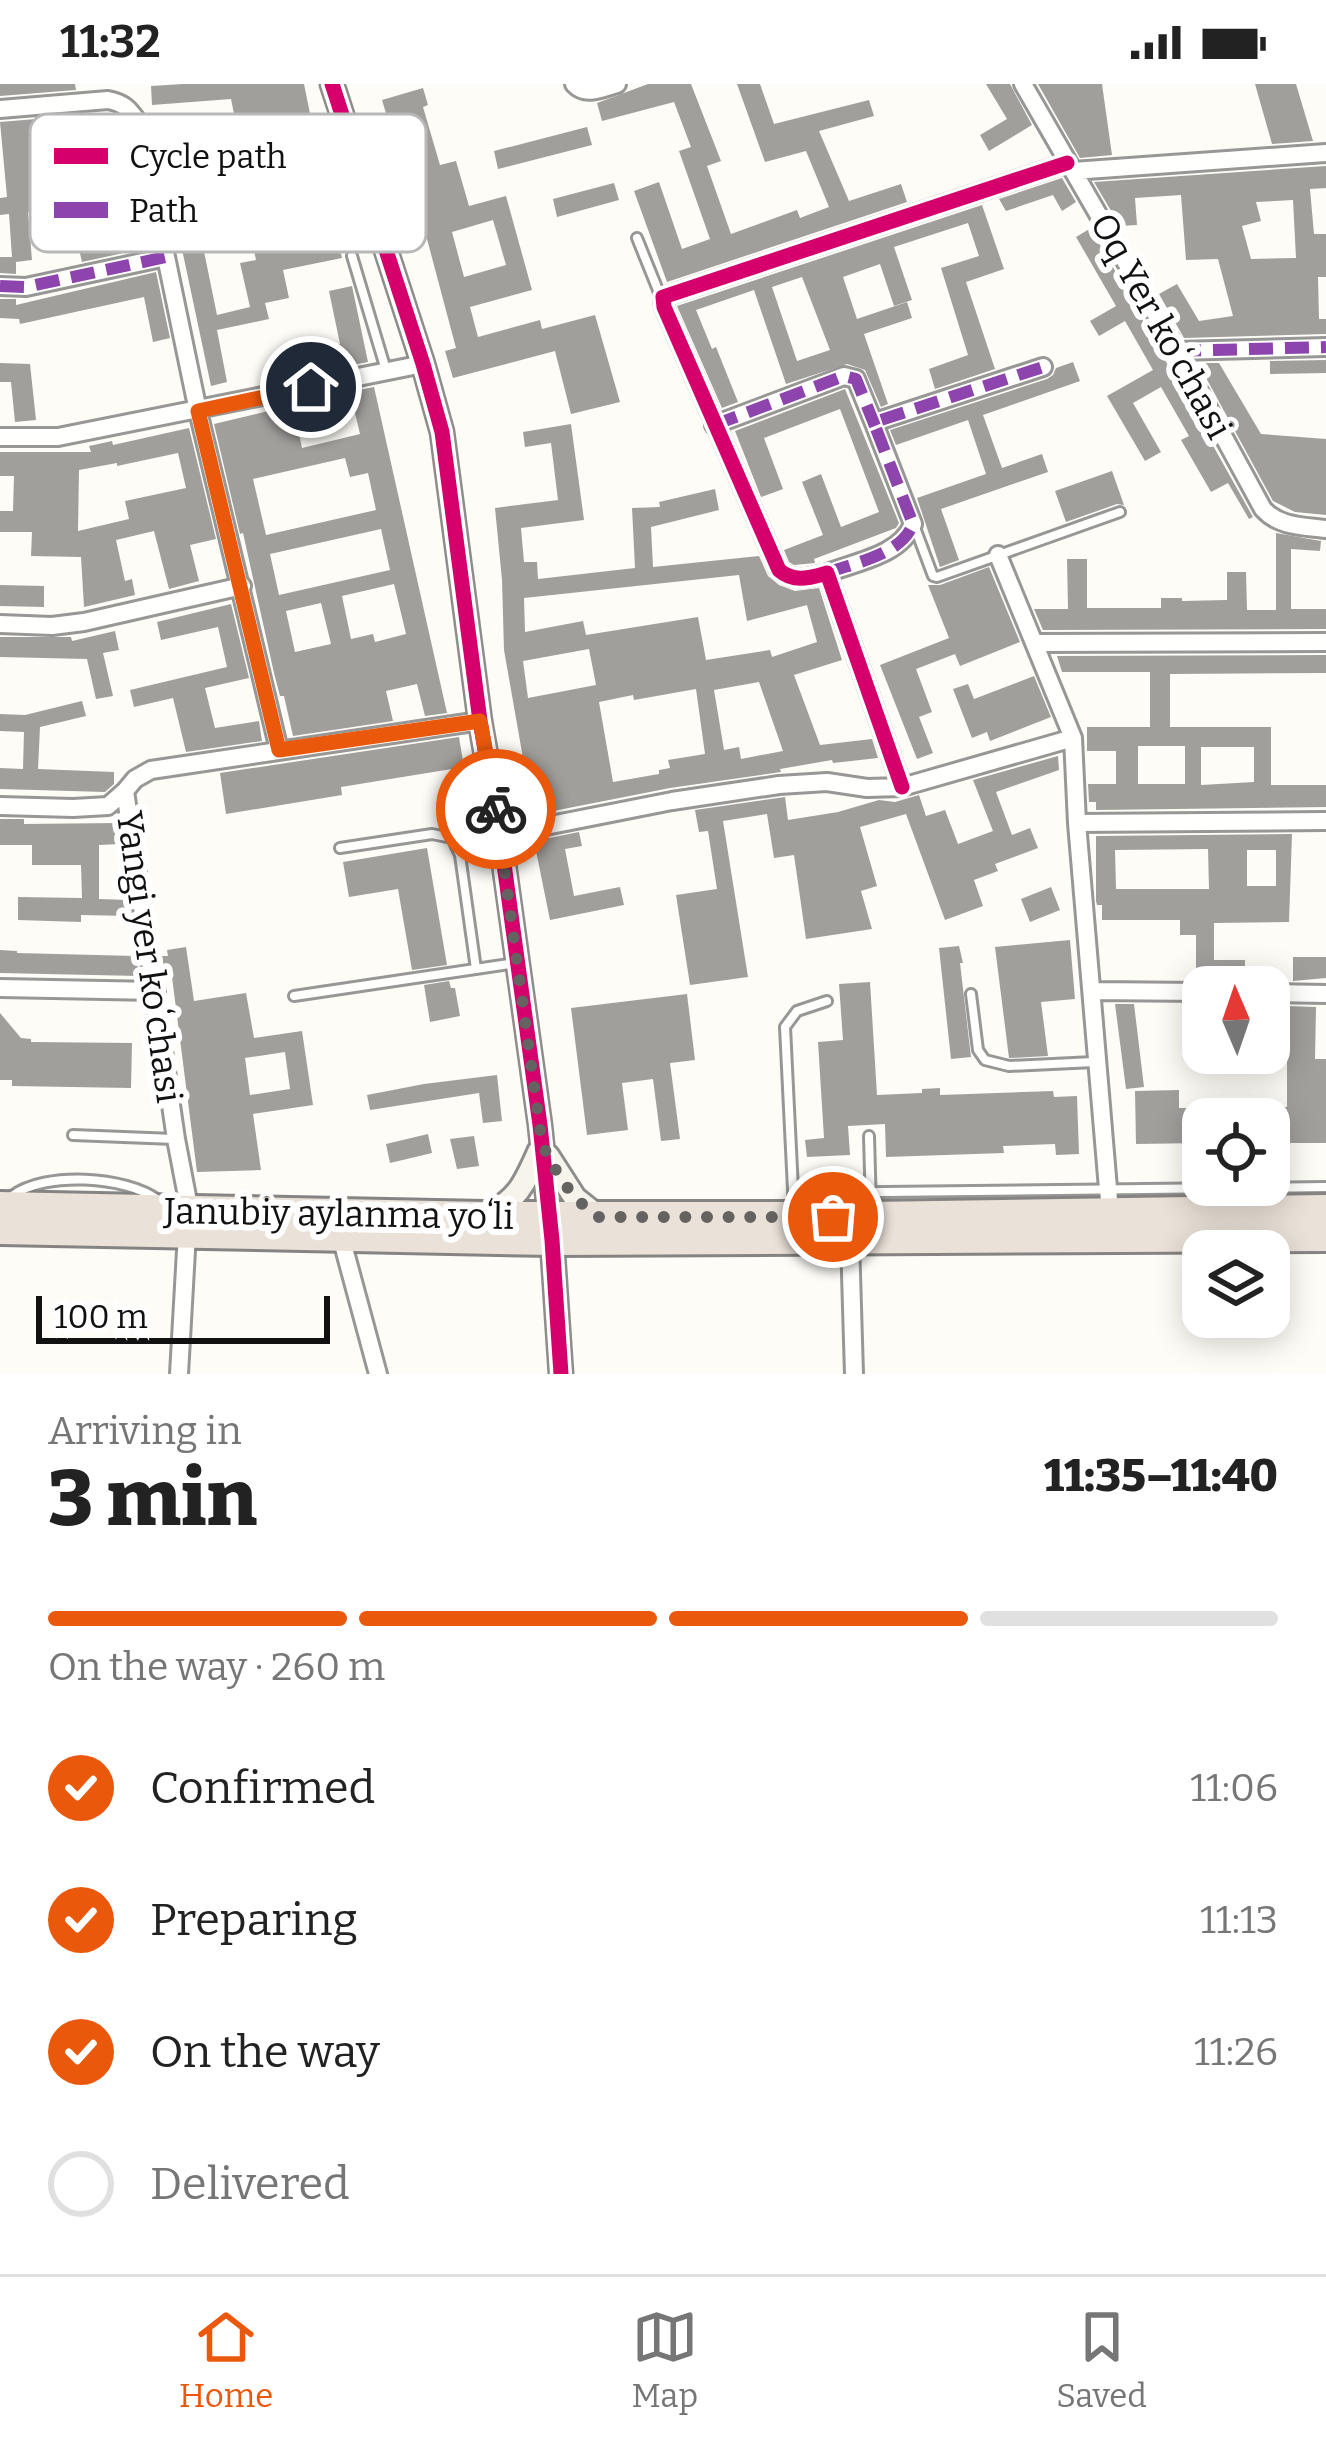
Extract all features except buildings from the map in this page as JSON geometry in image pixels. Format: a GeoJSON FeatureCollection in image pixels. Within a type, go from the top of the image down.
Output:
{"type":"FeatureCollection","features":[{"type":"Feature","properties":{"kind":"highway","name":"Janubiy aylanma yoʻli"},"geometry":{"type":"LineString","coordinates":[[1,1214],[181,1219],[485,1217],[551,1229],[599,1217],[794,1205],[1109,1200],[1326,1210]]}},
{"type":"Feature","properties":{"kind":"highway","name":"Janubiy aylanma yoʻli"},"geometry":{"type":"LineString","coordinates":[[181,1219],[341,1237],[551,1229],[850,1240],[1326,1236]]}},
{"type":"Feature","properties":{"kind":"street"},"geometry":{"type":"LineString","coordinates":[[332,84],[342,114]]}},
{"type":"Feature","properties":{"kind":"street"},"geometry":{"type":"LineString","coordinates":[[574,84],[582,91],[617,84]]}},
{"type":"Feature","properties":{"kind":"street","name":"Oq Yer koʻchasi"},"geometry":{"type":"LineString","coordinates":[[1023,84],[1263,508],[1272,519],[1326,529]]}},
{"type":"Feature","properties":{"kind":"street"},"geometry":{"type":"LineString","coordinates":[[0,109],[108,100],[121,102],[133,114]]}},
{"type":"Feature","properties":{"kind":"street"},"geometry":{"type":"LineString","coordinates":[[713,425],[844,376],[856,379],[913,524],[908,537],[897,546],[827,573],[797,579],[779,570],[713,425],[662,301],[670,294],[1070,167],[1326,153]]}},
{"type":"Feature","properties":{"kind":"street"},"geometry":{"type":"LineString","coordinates":[[165,252],[279,750]]}},
{"type":"Feature","properties":{"kind":"street"},"geometry":{"type":"LineString","coordinates":[[387,252],[442,432],[542,1144],[561,1374]]}},
{"type":"Feature","properties":{"kind":"street"},"geometry":{"type":"LineString","coordinates":[[0,286],[26,286],[166,257]]}},
{"type":"Feature","properties":{"kind":"street"},"geometry":{"type":"LineString","coordinates":[[1177,351],[1326,347]]}},
{"type":"Feature","properties":{"kind":"street"},"geometry":{"type":"LineString","coordinates":[[0,437],[58,437],[423,364]]}},
{"type":"Feature","properties":{"kind":"street"},"geometry":{"type":"LineString","coordinates":[[875,426],[881,420],[1043,367]]}},
{"type":"Feature","properties":{"kind":"street"},"geometry":{"type":"LineString","coordinates":[[998,555],[1072,738],[1109,1200]]}},
{"type":"Feature","properties":{"kind":"street"},"geometry":{"type":"LineString","coordinates":[[827,573],[902,787]]}},
{"type":"Feature","properties":{"kind":"street"},"geometry":{"type":"LineString","coordinates":[[0,624],[84,622],[242,586]]}},
{"type":"Feature","properties":{"kind":"street"},"geometry":{"type":"LineString","coordinates":[[1034,644],[1326,642]]}},
{"type":"Feature","properties":{"kind":"street","name":"Yangi yer koʻchasi"},"geometry":{"type":"LineString","coordinates":[[179,1374],[181,1219],[176,1139],[125,790],[151,770],[480,721]]}},
{"type":"Feature","properties":{"kind":"street"},"geometry":{"type":"LineString","coordinates":[[500,835],[779,785],[826,782],[902,787],[1072,738]]}},
{"type":"Feature","properties":{"kind":"street"},"geometry":{"type":"LineString","coordinates":[[0,806],[108,806],[125,790]]}},
{"type":"Feature","properties":{"kind":"street"},"geometry":{"type":"LineString","coordinates":[[1077,823],[1326,820]]}},
{"type":"Feature","properties":{"kind":"street"},"geometry":{"type":"LineString","coordinates":[[0,988],[156,992]]}},
{"type":"Feature","properties":{"kind":"street"},"geometry":{"type":"LineString","coordinates":[[1092,991],[1182,992]]}},
{"type":"Feature","properties":{"kind":"street"},"geometry":{"type":"LineString","coordinates":[[1290,993],[1326,994]]}},
{"type":"Feature","properties":{"kind":"street"},"geometry":{"type":"LineString","coordinates":[[485,1217],[522,1190],[542,1144]]}},
{"type":"Feature","properties":{"kind":"street"},"geometry":{"type":"LineString","coordinates":[[542,1144],[569,1191],[599,1217]]}},
{"type":"Feature","properties":{"kind":"street"},"geometry":{"type":"LineString","coordinates":[[341,1237],[378,1374]]}},
{"type":"Feature","properties":{"kind":"street"},"geometry":{"type":"LineString","coordinates":[[850,1240],[854,1374]]}},
{"type":"Feature","properties":{"kind":"lane"},"geometry":{"type":"LineString","coordinates":[[637,238],[662,301]]}},
{"type":"Feature","properties":{"kind":"lane"},"geometry":{"type":"LineString","coordinates":[[352,256],[386,371]]}},
{"type":"Feature","properties":{"kind":"lane"},"geometry":{"type":"LineString","coordinates":[[913,524],[933,576],[1120,512]]}},
{"type":"Feature","properties":{"kind":"lane"},"geometry":{"type":"LineString","coordinates":[[340,848],[432,834],[452,838],[460,855],[476,969]]}},
{"type":"Feature","properties":{"kind":"lane"},"geometry":{"type":"LineString","coordinates":[[294,996],[518,962]]}},
{"type":"Feature","properties":{"kind":"lane"},"geometry":{"type":"LineString","coordinates":[[971,994],[978,1050],[985,1060],[1009,1066],[1098,1062]]}},
{"type":"Feature","properties":{"kind":"lane"},"geometry":{"type":"LineString","coordinates":[[794,1205],[785,1027],[797,1011],[827,1000]]}},
{"type":"Feature","properties":{"kind":"lane"},"geometry":{"type":"LineString","coordinates":[[73,1135],[176,1139]]}},
{"type":"Feature","properties":{"kind":"lane"},"geometry":{"type":"LineString","coordinates":[[869,1136],[871,1204]]}},
{"type":"Feature","properties":{"kind":"lane"},"geometry":{"type":"LineString","coordinates":[[1,1214],[20,1190],[78,1181],[141,1190],[181,1219]]}},
{"type":"Feature","properties":{"kind":"lane"},"geometry":{"type":"LineString","coordinates":[[1109,1200],[1326,1186]]}},
{"type":"Feature","properties":{"kind":"marked path"},"geometry":{"type":"LineString","coordinates":[[0,286],[26,287],[166,257]]}},
{"type":"Feature","properties":{"kind":"marked path"},"geometry":{"type":"LineString","coordinates":[[1177,351],[1326,347]]}},
{"type":"Feature","properties":{"kind":"marked path"},"geometry":{"type":"LineString","coordinates":[[827,573],[888,550],[913,524],[875,426],[881,420],[1043,367]]}},
{"type":"Feature","properties":{"kind":"marked path"},"geometry":{"type":"LineString","coordinates":[[714,425],[844,376],[856,379],[875,426]]}},
{"type":"Feature","properties":{"kind":"cycle path"},"geometry":{"type":"LineString","coordinates":[[332,84],[342,114]]}},
{"type":"Feature","properties":{"kind":"cycle path"},"geometry":{"type":"LineString","coordinates":[[902,787],[827,573],[796,578],[779,570],[663,297],[1067,163]]}},
{"type":"Feature","properties":{"kind":"cycle path"},"geometry":{"type":"LineString","coordinates":[[387,252],[442,432],[540,1125],[561,1374]]}},
{"type":"Feature","properties":{"kind":"way so far"},"geometry":{"type":"LineString","coordinates":[[496,809],[542,1144],[575,1198],[599,1217],[833,1217]]}},
{"type":"Feature","properties":{"kind":"route"},"geometry":{"type":"LineString","coordinates":[[311,387],[198,411],[279,750],[480,721],[496,809]]}}]}
